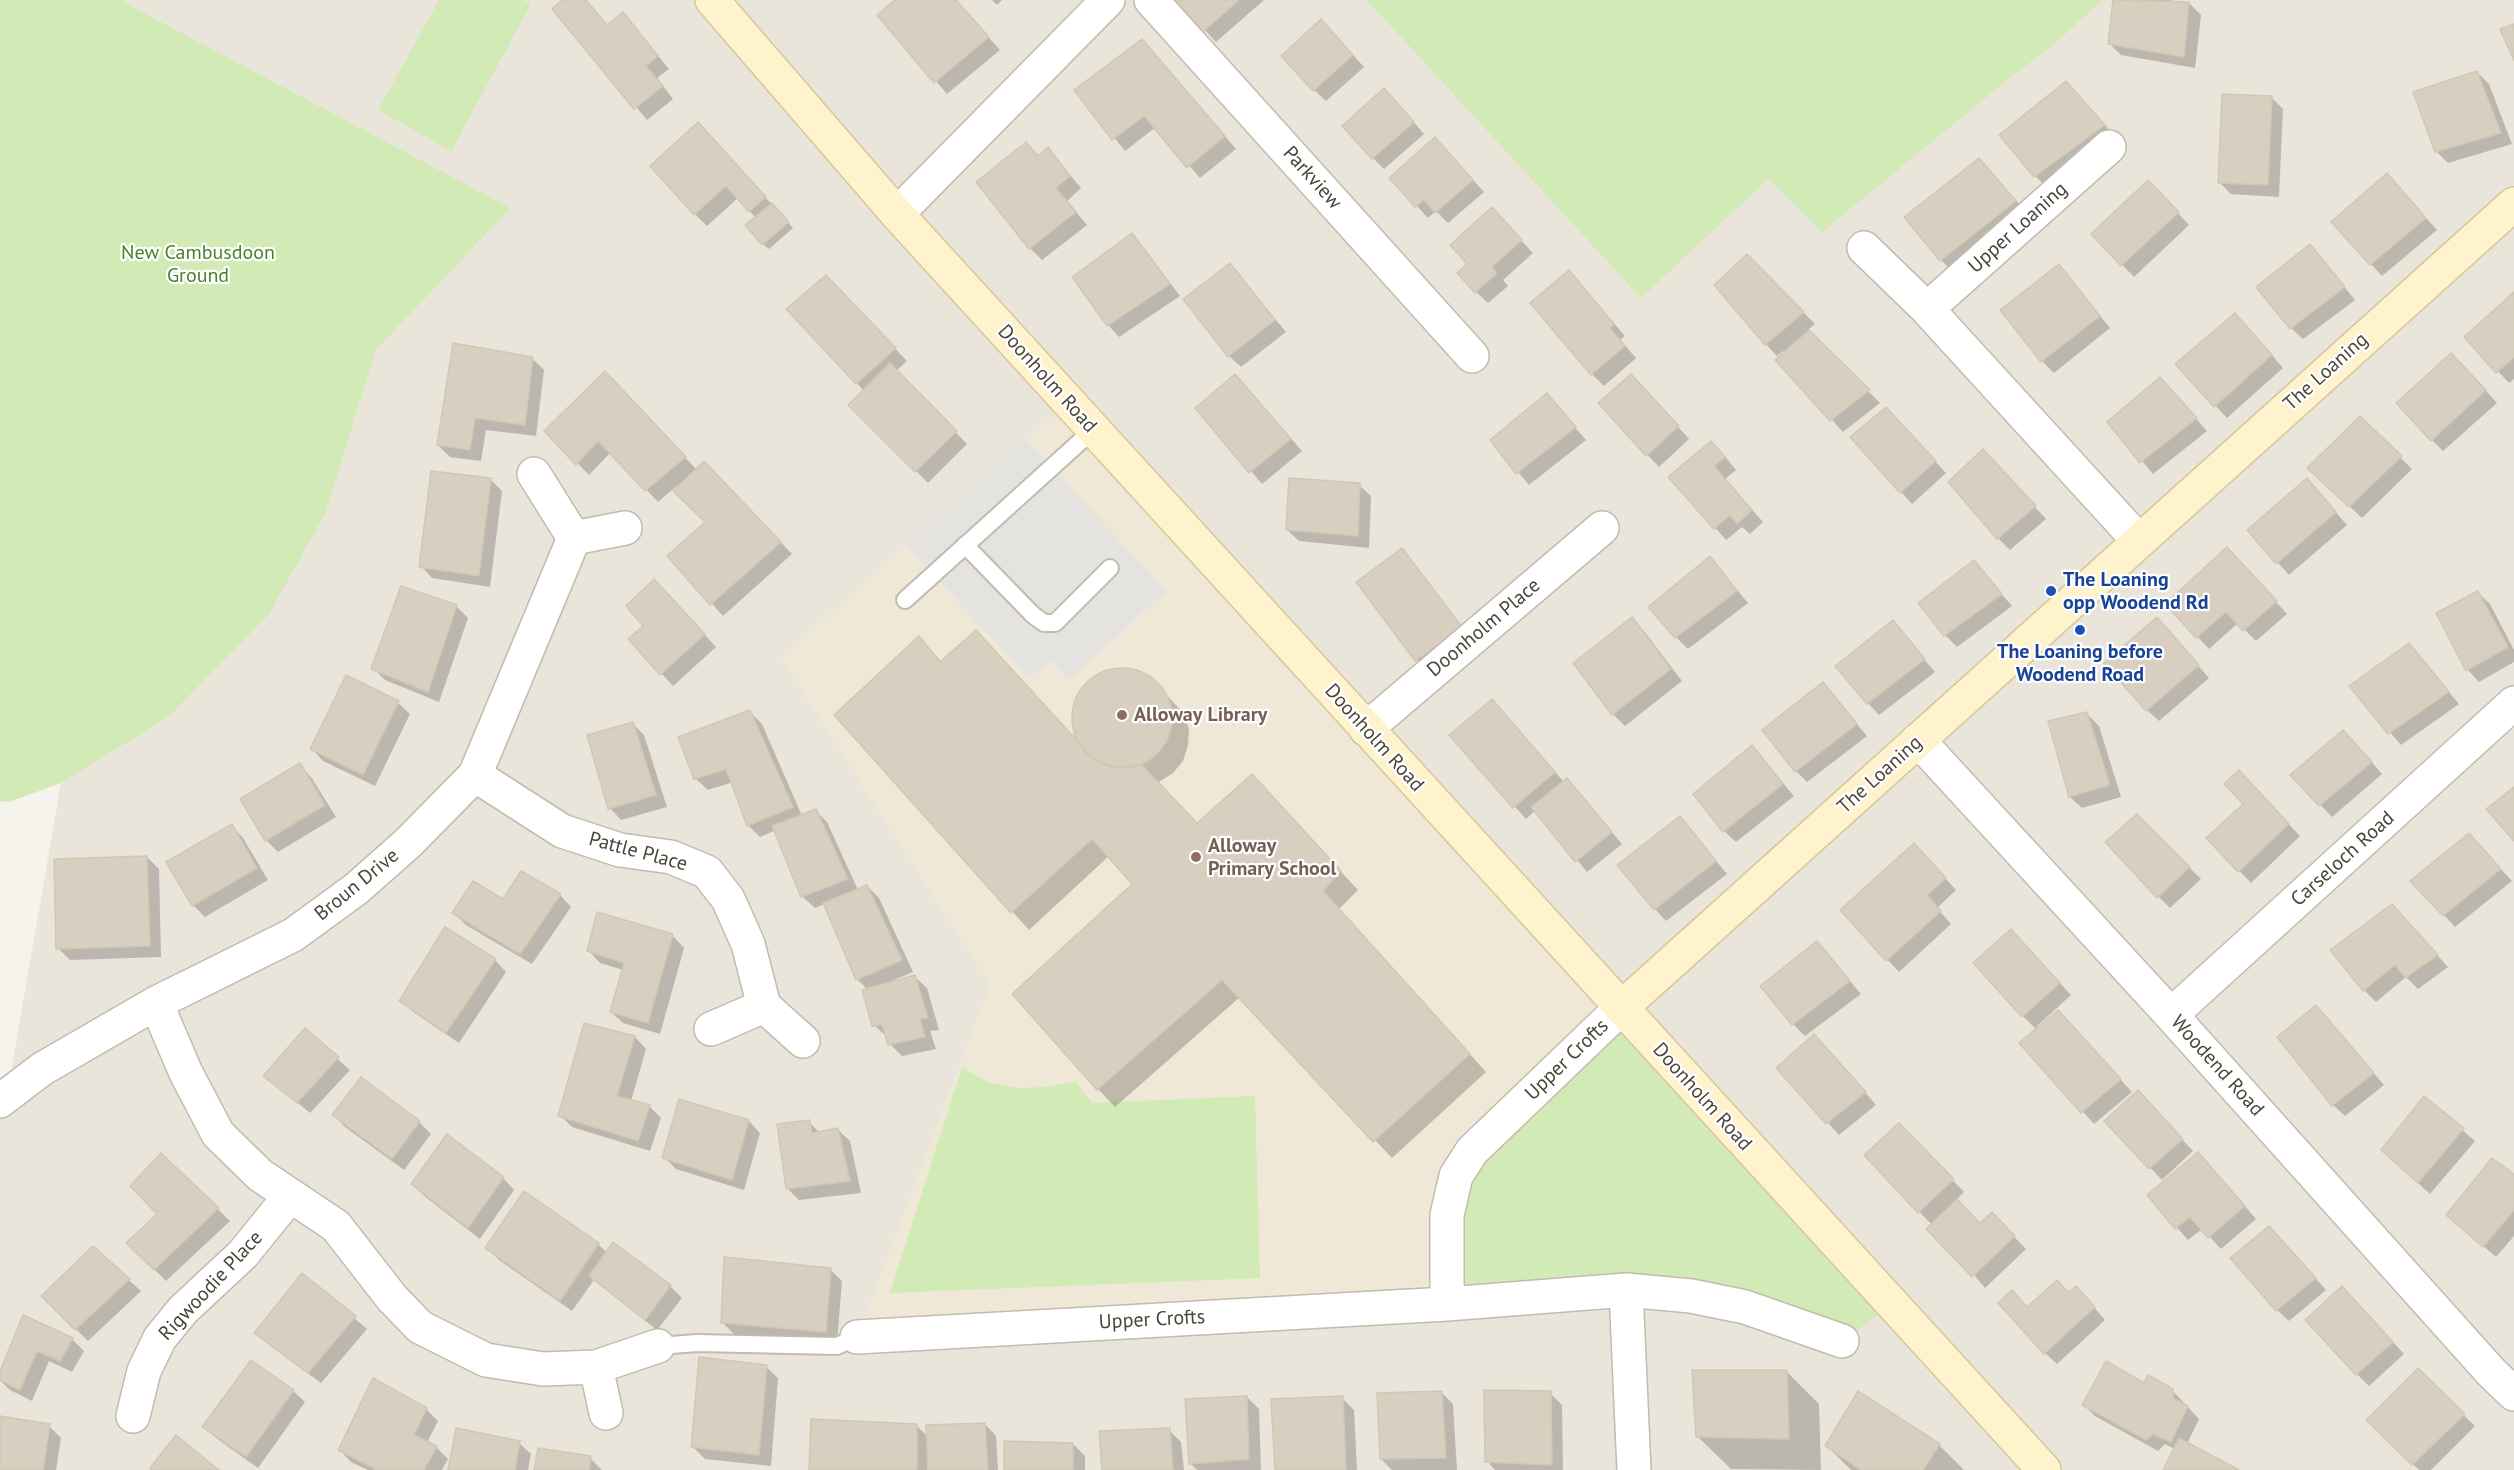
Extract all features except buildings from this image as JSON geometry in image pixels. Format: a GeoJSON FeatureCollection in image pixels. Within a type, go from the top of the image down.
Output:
{"type":"FeatureCollection","features":[{"type":"Feature","properties":{"kind":"street","name":"Doonholm Road"},"geometry":{"type":"LineString","coordinates":[[712,0],[897,214],[2044,1470]]}},
{"type":"Feature","properties":{"kind":"street"},"geometry":{"type":"LineString","coordinates":[[897,214],[1108,0]]}},
{"type":"Feature","properties":{"kind":"street","name":"Parkview"},"geometry":{"type":"LineString","coordinates":[[1151,0],[1472,356]]}},
{"type":"Feature","properties":{"kind":"street","name":"Upper Loaning"},"geometry":{"type":"LineString","coordinates":[[1927,309],[2109,147]]}},
{"type":"Feature","properties":{"kind":"street","name":"The Loaning"},"geometry":{"type":"LineString","coordinates":[[1621,1008],[2514,204]]}},
{"type":"Feature","properties":{"kind":"street"},"geometry":{"type":"LineString","coordinates":[[1864,248],[1927,309],[2139,541]]}},
{"type":"Feature","properties":{"kind":"street"},"geometry":{"type":"LineString","coordinates":[[534,474],[574,538],[625,528]]}},
{"type":"Feature","properties":{"kind":"street","name":"Doonholm Place"},"geometry":{"type":"LineString","coordinates":[[1366,729],[1602,528]]}},
{"type":"Feature","properties":{"kind":"street","name":"Broun Drive"},"geometry":{"type":"LineString","coordinates":[[0,1101],[42,1069],[156,1003],[293,935],[356,889],[408,843],[475,775],[574,538]]}},
{"type":"Feature","properties":{"kind":"street","name":"Carseloch Road"},"geometry":{"type":"LineString","coordinates":[[2171,1015],[2514,703]]}},
{"type":"Feature","properties":{"kind":"street","name":"Woodend Road"},"geometry":{"type":"LineString","coordinates":[[1918,740],[2171,1015],[2491,1372],[2514,1394]]}},
{"type":"Feature","properties":{"kind":"street","name":"Pattle Place"},"geometry":{"type":"LineString","coordinates":[[475,775],[562,831],[620,850],[671,857],[706,872],[728,899],[748,944],[764,1006]]}},
{"type":"Feature","properties":{"kind":"street"},"geometry":{"type":"LineString","coordinates":[[156,1003],[186,1073],[218,1134],[260,1175],[336,1226],[392,1298],[420,1327],[486,1360],[543,1369],[596,1367],[658,1346]]}},
{"type":"Feature","properties":{"kind":"street"},"geometry":{"type":"LineString","coordinates":[[711,1029],[764,1006],[803,1041]]}},
{"type":"Feature","properties":{"kind":"street","name":"Upper Crofts"},"geometry":{"type":"LineString","coordinates":[[1447,1304],[1447,1215],[1456,1176],[1472,1151],[1621,1008]]}},
{"type":"Feature","properties":{"kind":"street","name":"Rigwoodie Place"},"geometry":{"type":"LineString","coordinates":[[133,1416],[144,1371],[160,1338],[183,1310],[243,1254],[290,1196]]}},
{"type":"Feature","properties":{"kind":"street"},"geometry":{"type":"LineString","coordinates":[[1626,1290],[1634,1470]]}},
{"type":"Feature","properties":{"kind":"street","name":"Upper Crofts"},"geometry":{"type":"LineString","coordinates":[[857,1337],[1447,1304],[1626,1290],[1691,1296],[1745,1307],[1842,1341]]}},
{"type":"Feature","properties":{"kind":"street"},"geometry":{"type":"LineString","coordinates":[[596,1367],[606,1413]]}},
{"type":"Feature","properties":{"kind":"lane"},"geometry":{"type":"LineString","coordinates":[[904,600],[1093,430]]}},
{"type":"Feature","properties":{"kind":"lane"},"geometry":{"type":"LineString","coordinates":[[965,545],[1033,615],[1044,623],[1055,623],[1110,568]]}},
{"type":"Feature","properties":{"kind":"lane"},"geometry":{"type":"LineString","coordinates":[[658,1346],[697,1343],[837,1346],[857,1337]]}},
{"type":"Feature","properties":{"kind":"shaded area"},"geometry":{"type":"Polygon","coordinates":[[[120,0],[2514,0],[2514,1470],[0,1470],[0,1101],[7,1095],[61,783],[167,718],[326,512],[376,350],[511,208],[120,0]]]}},
{"type":"Feature","properties":{"kind":"shaded area","name":"Alloway Primary School"},"geometry":{"type":"Polygon","coordinates":[[[1068,402],[1621,1008],[1447,1304],[857,1337],[990,985],[781,658],[1068,402]]]}},
{"type":"Feature","properties":{"kind":"shaded area"},"geometry":{"type":"Polygon","coordinates":[[[1025,438],[1166,591],[1069,680],[1050,660],[1029,678],[906,545],[1025,438]]]}},
{"type":"Feature","properties":{"kind":"green space","name":"New Cambusdoon Ground"},"geometry":{"type":"Polygon","coordinates":[[[0,0],[120,0],[511,208],[376,350],[326,512],[269,614],[167,718],[61,783],[9,802],[0,801],[0,0]]]}},
{"type":"Feature","properties":{"kind":"green space"},"geometry":{"type":"Polygon","coordinates":[[[439,0],[523,0],[531,4],[451,151],[378,110],[439,0]]]}},
{"type":"Feature","properties":{"kind":"green space"},"geometry":{"type":"Polygon","coordinates":[[[1367,0],[2103,0],[2046,51],[2017,72],[1822,232],[1769,178],[1641,298],[1367,0]]]}},
{"type":"Feature","properties":{"kind":"green space"},"geometry":{"type":"Polygon","coordinates":[[[1621,1008],[1892,1305],[1842,1341],[1745,1307],[1447,1304],[1456,1176],[1621,1008]]]}},
{"type":"Feature","properties":{"kind":"green space"},"geometry":{"type":"Polygon","coordinates":[[[962,1067],[987,1082],[1017,1088],[1048,1087],[1075,1081],[1092,1103],[1255,1096],[1260,1278],[890,1293],[962,1067]]]}},
{"type":"Feature","properties":{"kind":"place","name":"The Loaning opp Woodend Rd"},"geometry":{"type":"Point","coordinates":[2051,591]}},
{"type":"Feature","properties":{"kind":"place","name":"The Loaning before Woodend Road"},"geometry":{"type":"Point","coordinates":[2080,630]}},
{"type":"Feature","properties":{"kind":"place","name":"Alloway Library"},"geometry":{"type":"Point","coordinates":[1122,715]}},
{"type":"Feature","properties":{"kind":"place","name":"Alloway Primary School"},"geometry":{"type":"Point","coordinates":[1196,857]}}]}
